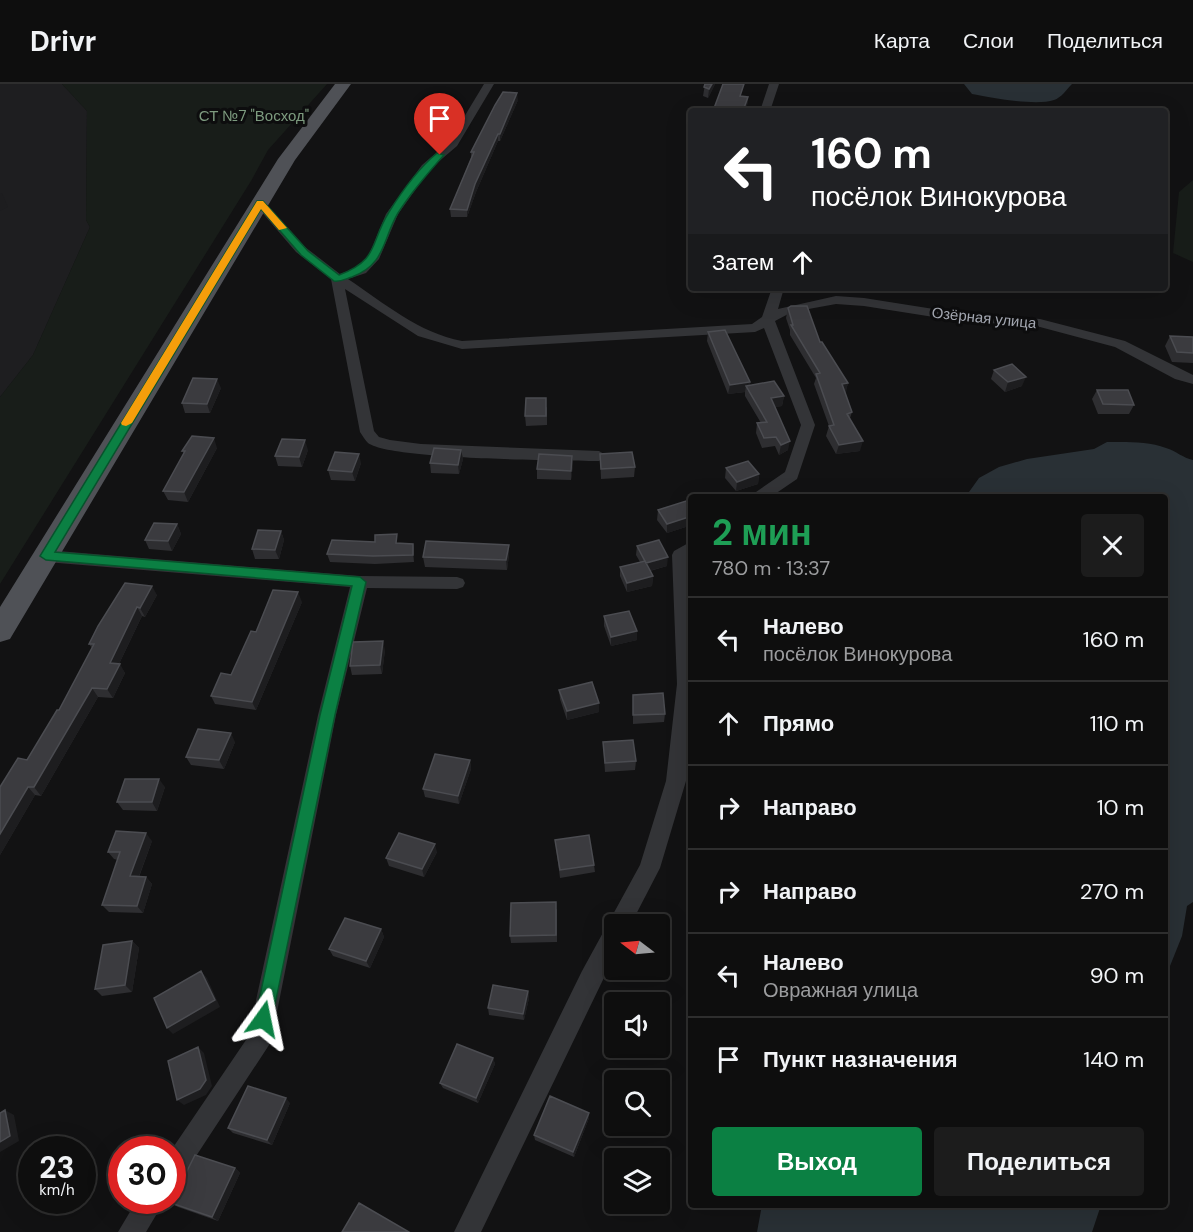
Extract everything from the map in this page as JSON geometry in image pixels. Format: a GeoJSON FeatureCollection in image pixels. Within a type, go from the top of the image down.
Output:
{"type":"FeatureCollection","features":[{"type":"Feature","properties":{"kind":"main road"},"geometry":{"type":"LineString","coordinates":[[0,631],[287,159],[343,84]]}},
{"type":"Feature","properties":{"kind":"street"},"geometry":{"type":"LineString","coordinates":[[489,84],[453,144],[426,167],[393,214],[375,256],[362,270],[338,279],[367,432],[374,440],[388,445],[421,449],[599,456]]}},
{"type":"Feature","properties":{"kind":"street"},"geometry":{"type":"LineString","coordinates":[[766,108],[774,84]]}},
{"type":"Feature","properties":{"kind":"street","name":"Озёрная улица"},"geometry":{"type":"LineString","coordinates":[[260,203],[305,253],[338,279],[426,336],[462,345],[755,328],[788,309],[836,300],[864,302],[958,317],[1040,323],[1120,344],[1179,376],[1193,380]]}},
{"type":"Feature","properties":{"kind":"street"},"geometry":{"type":"LineString","coordinates":[[765,494],[792,476],[808,425],[768,319],[777,291]]}},
{"type":"Feature","properties":{"kind":"street"},"geometry":{"type":"LineString","coordinates":[[625,914],[650,868],[676,781],[686,684],[680,555],[688,550]]}},
{"type":"Feature","properties":{"kind":"street"},"geometry":{"type":"LineString","coordinates":[[46,556],[360,582],[457,583]]}},
{"type":"Feature","properties":{"kind":"street"},"geometry":{"type":"LineString","coordinates":[[186,1149],[259,1042],[327,715],[360,582]]}},
{"type":"Feature","properties":{"kind":"street"},"geometry":{"type":"LineString","coordinates":[[466,1232],[604,955]]}},
{"type":"Feature","properties":{"kind":"street"},"geometry":{"type":"LineString","coordinates":[[130,1232],[142,1214]]}},
{"type":"Feature","properties":{"kind":"shaded area"},"geometry":{"type":"Polygon","coordinates":[[[0,84],[62,84],[87,111],[86,220],[90,227],[33,355],[0,397],[0,84]]]}},
{"type":"Feature","properties":{"kind":"shaded area"},"geometry":{"type":"Polygon","coordinates":[[[964,84],[1072,84],[1057,99],[1036,102],[972,94],[964,84]]]}},
{"type":"Feature","properties":{"kind":"shaded area"},"geometry":{"type":"Polygon","coordinates":[[[1107,442],[1137,442],[1170,449],[1193,460],[1193,902],[1187,906],[1182,936],[1168,971],[1168,494],[962,494],[969,492],[979,478],[999,467],[1027,459],[1094,449],[1107,442]]]}},
{"type":"Feature","properties":{"kind":"shaded area"},"geometry":{"type":"Polygon","coordinates":[[[761,1208],[1100,1208],[1092,1232],[757,1232],[761,1208]]]}},
{"type":"Feature","properties":{"kind":"green space","name":"СТ №7 \"Восход\""},"geometry":{"type":"Polygon","coordinates":[[[62,84],[327,84],[268,150],[251,181],[0,584],[0,397],[33,355],[90,227],[86,220],[87,111],[62,84]]]}},
{"type":"Feature","properties":{"kind":"green space"},"geometry":{"type":"Polygon","coordinates":[[[1193,180],[1193,262],[1173,253],[1179,192],[1193,180]]]}},
{"type":"Feature","properties":{"kind":"building"},"geometry":{"type":"Polygon","coordinates":[[[705,84],[712,84],[709,89],[704,87],[705,84]]]}},
{"type":"Feature","properties":{"kind":"building"},"geometry":{"type":"Polygon","coordinates":[[[723,84],[744,84],[740,96],[748,97],[744,108],[714,108],[723,84]]]}},
{"type":"Feature","properties":{"kind":"building"},"geometry":{"type":"Polygon","coordinates":[[[503,92],[517,93],[475,184],[467,210],[450,209],[474,152],[471,152],[503,92]]]}},
{"type":"Feature","properties":{"kind":"building"},"geometry":{"type":"Polygon","coordinates":[[[807,306],[820,342],[848,383],[842,384],[852,412],[847,414],[863,441],[839,445],[829,426],[834,425],[816,374],[820,373],[791,325],[793,325],[788,308],[807,306]]]}},
{"type":"Feature","properties":{"kind":"building"},"geometry":{"type":"Polygon","coordinates":[[[725,330],[750,382],[730,385],[708,332],[725,330]]]}},
{"type":"Feature","properties":{"kind":"building"},"geometry":{"type":"Polygon","coordinates":[[[1170,336],[1193,337],[1193,353],[1177,352],[1170,336]]]}},
{"type":"Feature","properties":{"kind":"building"},"geometry":{"type":"Polygon","coordinates":[[[1012,364],[1026,377],[1008,382],[994,370],[1012,364]]]}},
{"type":"Feature","properties":{"kind":"building"},"geometry":{"type":"Polygon","coordinates":[[[193,378],[217,379],[207,404],[182,403],[193,378]]]}},
{"type":"Feature","properties":{"kind":"building"},"geometry":{"type":"Polygon","coordinates":[[[774,381],[784,396],[771,398],[790,441],[781,445],[776,437],[764,438],[757,423],[767,422],[746,386],[774,381]]]}},
{"type":"Feature","properties":{"kind":"building"},"geometry":{"type":"Polygon","coordinates":[[[1097,390],[1128,390],[1134,405],[1103,404],[1097,390]]]}},
{"type":"Feature","properties":{"kind":"building"},"geometry":{"type":"Polygon","coordinates":[[[526,398],[546,398],[546,416],[525,416],[526,398]]]}},
{"type":"Feature","properties":{"kind":"building"},"geometry":{"type":"Polygon","coordinates":[[[192,436],[214,438],[184,492],[163,491],[185,451],[182,451],[192,436]]]}},
{"type":"Feature","properties":{"kind":"building"},"geometry":{"type":"Polygon","coordinates":[[[282,439],[305,440],[299,457],[275,456],[282,439]]]}},
{"type":"Feature","properties":{"kind":"building"},"geometry":{"type":"Polygon","coordinates":[[[434,448],[461,450],[458,465],[430,463],[434,448]]]}},
{"type":"Feature","properties":{"kind":"building"},"geometry":{"type":"Polygon","coordinates":[[[335,452],[359,454],[352,472],[328,470],[335,452]]]}},
{"type":"Feature","properties":{"kind":"building"},"geometry":{"type":"Polygon","coordinates":[[[632,452],[635,467],[601,469],[600,454],[632,452]]]}},
{"type":"Feature","properties":{"kind":"building"},"geometry":{"type":"Polygon","coordinates":[[[539,454],[572,456],[571,471],[537,469],[539,454]]]}},
{"type":"Feature","properties":{"kind":"building"},"geometry":{"type":"Polygon","coordinates":[[[748,461],[759,474],[737,482],[726,468],[748,461]]]}},
{"type":"Feature","properties":{"kind":"building"},"geometry":{"type":"Polygon","coordinates":[[[686,501],[688,517],[667,524],[658,510],[686,501]]]}},
{"type":"Feature","properties":{"kind":"building"},"geometry":{"type":"Polygon","coordinates":[[[154,523],[177,524],[168,541],[145,540],[154,523]]]}},
{"type":"Feature","properties":{"kind":"building"},"geometry":{"type":"Polygon","coordinates":[[[258,530],[281,531],[275,550],[252,549],[258,530]]]}},
{"type":"Feature","properties":{"kind":"building"},"geometry":{"type":"Polygon","coordinates":[[[397,534],[396,543],[413,544],[413,555],[327,554],[332,540],[375,542],[375,535],[397,534]]]}},
{"type":"Feature","properties":{"kind":"building"},"geometry":{"type":"Polygon","coordinates":[[[659,540],[668,557],[646,563],[637,546],[659,540]]]}},
{"type":"Feature","properties":{"kind":"building"},"geometry":{"type":"Polygon","coordinates":[[[426,541],[509,545],[506,560],[423,557],[426,541]]]}},
{"type":"Feature","properties":{"kind":"building"},"geometry":{"type":"Polygon","coordinates":[[[645,561],[653,576],[627,583],[620,567],[645,561]]]}},
{"type":"Feature","properties":{"kind":"building"},"geometry":{"type":"Polygon","coordinates":[[[125,583],[152,586],[140,608],[137,607],[110,663],[120,664],[107,689],[92,688],[34,787],[28,787],[0,834],[0,787],[18,758],[27,760],[59,710],[94,644],[89,644],[98,626],[125,583]]]}},
{"type":"Feature","properties":{"kind":"building"},"geometry":{"type":"Polygon","coordinates":[[[273,590],[298,592],[252,702],[211,696],[221,673],[231,675],[251,631],[256,632],[273,590]]]}},
{"type":"Feature","properties":{"kind":"building"},"geometry":{"type":"Polygon","coordinates":[[[629,611],[637,631],[611,637],[604,616],[629,611]]]}},
{"type":"Feature","properties":{"kind":"building"},"geometry":{"type":"Polygon","coordinates":[[[383,641],[380,665],[350,666],[353,642],[383,641]]]}},
{"type":"Feature","properties":{"kind":"building"},"geometry":{"type":"Polygon","coordinates":[[[592,682],[599,703],[567,711],[559,690],[592,682]]]}},
{"type":"Feature","properties":{"kind":"building"},"geometry":{"type":"Polygon","coordinates":[[[663,693],[665,714],[633,715],[633,695],[663,693]]]}},
{"type":"Feature","properties":{"kind":"building"},"geometry":{"type":"Polygon","coordinates":[[[198,729],[231,733],[219,760],[186,757],[198,729]]]}},
{"type":"Feature","properties":{"kind":"building"},"geometry":{"type":"Polygon","coordinates":[[[633,740],[636,761],[605,763],[603,742],[633,740]]]}},
{"type":"Feature","properties":{"kind":"building"},"geometry":{"type":"Polygon","coordinates":[[[435,754],[470,760],[458,796],[423,789],[435,754]]]}},
{"type":"Feature","properties":{"kind":"building"},"geometry":{"type":"Polygon","coordinates":[[[125,779],[159,779],[152,802],[117,802],[125,779]]]}},
{"type":"Feature","properties":{"kind":"building"},"geometry":{"type":"Polygon","coordinates":[[[116,831],[146,833],[130,876],[146,877],[137,906],[102,905],[120,852],[108,852],[116,831]]]}},
{"type":"Feature","properties":{"kind":"building"},"geometry":{"type":"Polygon","coordinates":[[[399,833],[435,844],[422,869],[386,858],[399,833]]]}},
{"type":"Feature","properties":{"kind":"building"},"geometry":{"type":"Polygon","coordinates":[[[589,835],[594,865],[560,870],[555,840],[589,835]]]}},
{"type":"Feature","properties":{"kind":"building"},"geometry":{"type":"Polygon","coordinates":[[[556,902],[556,935],[510,936],[511,903],[556,902]]]}},
{"type":"Feature","properties":{"kind":"building"},"geometry":{"type":"Polygon","coordinates":[[[345,918],[381,929],[366,961],[329,949],[345,918]]]}},
{"type":"Feature","properties":{"kind":"building"},"geometry":{"type":"Polygon","coordinates":[[[132,941],[125,985],[95,989],[103,945],[132,941]]]}},
{"type":"Feature","properties":{"kind":"building"},"geometry":{"type":"Polygon","coordinates":[[[201,971],[215,1000],[167,1028],[154,998],[201,971]]]}},
{"type":"Feature","properties":{"kind":"building"},"geometry":{"type":"Polygon","coordinates":[[[493,985],[528,991],[523,1014],[488,1008],[493,985]]]}},
{"type":"Feature","properties":{"kind":"building"},"geometry":{"type":"Polygon","coordinates":[[[457,1044],[493,1058],[476,1098],[440,1083],[457,1044]]]}},
{"type":"Feature","properties":{"kind":"building"},"geometry":{"type":"Polygon","coordinates":[[[198,1047],[206,1080],[200,1089],[177,1100],[168,1061],[198,1047]]]}},
{"type":"Feature","properties":{"kind":"building"},"geometry":{"type":"Polygon","coordinates":[[[248,1086],[286,1098],[267,1140],[228,1128],[248,1086]]]}},
{"type":"Feature","properties":{"kind":"building"},"geometry":{"type":"Polygon","coordinates":[[[550,1096],[589,1113],[573,1152],[534,1135],[550,1096]]]}},
{"type":"Feature","properties":{"kind":"building"},"geometry":{"type":"Polygon","coordinates":[[[5,1110],[10,1136],[0,1142],[0,1113],[5,1110]]]}},
{"type":"Feature","properties":{"kind":"building"},"geometry":{"type":"Polygon","coordinates":[[[195,1155],[235,1168],[212,1217],[186,1208],[186,1173],[195,1155]]]}},
{"type":"Feature","properties":{"kind":"building"},"geometry":{"type":"Polygon","coordinates":[[[359,1203],[409,1232],[342,1232],[359,1203]]]}},
{"type":"Feature","properties":{"kind":"slow traffic"},"geometry":{"type":"LineString","coordinates":[[126,423],[260,203],[282,228]]}},
{"type":"Feature","properties":{"kind":"route"},"geometry":{"type":"LineString","coordinates":[[263,1019],[327,715],[360,582],[46,556],[260,203],[305,253],[338,279],[362,270],[375,256],[393,214],[426,167],[440,155]]}}]}
